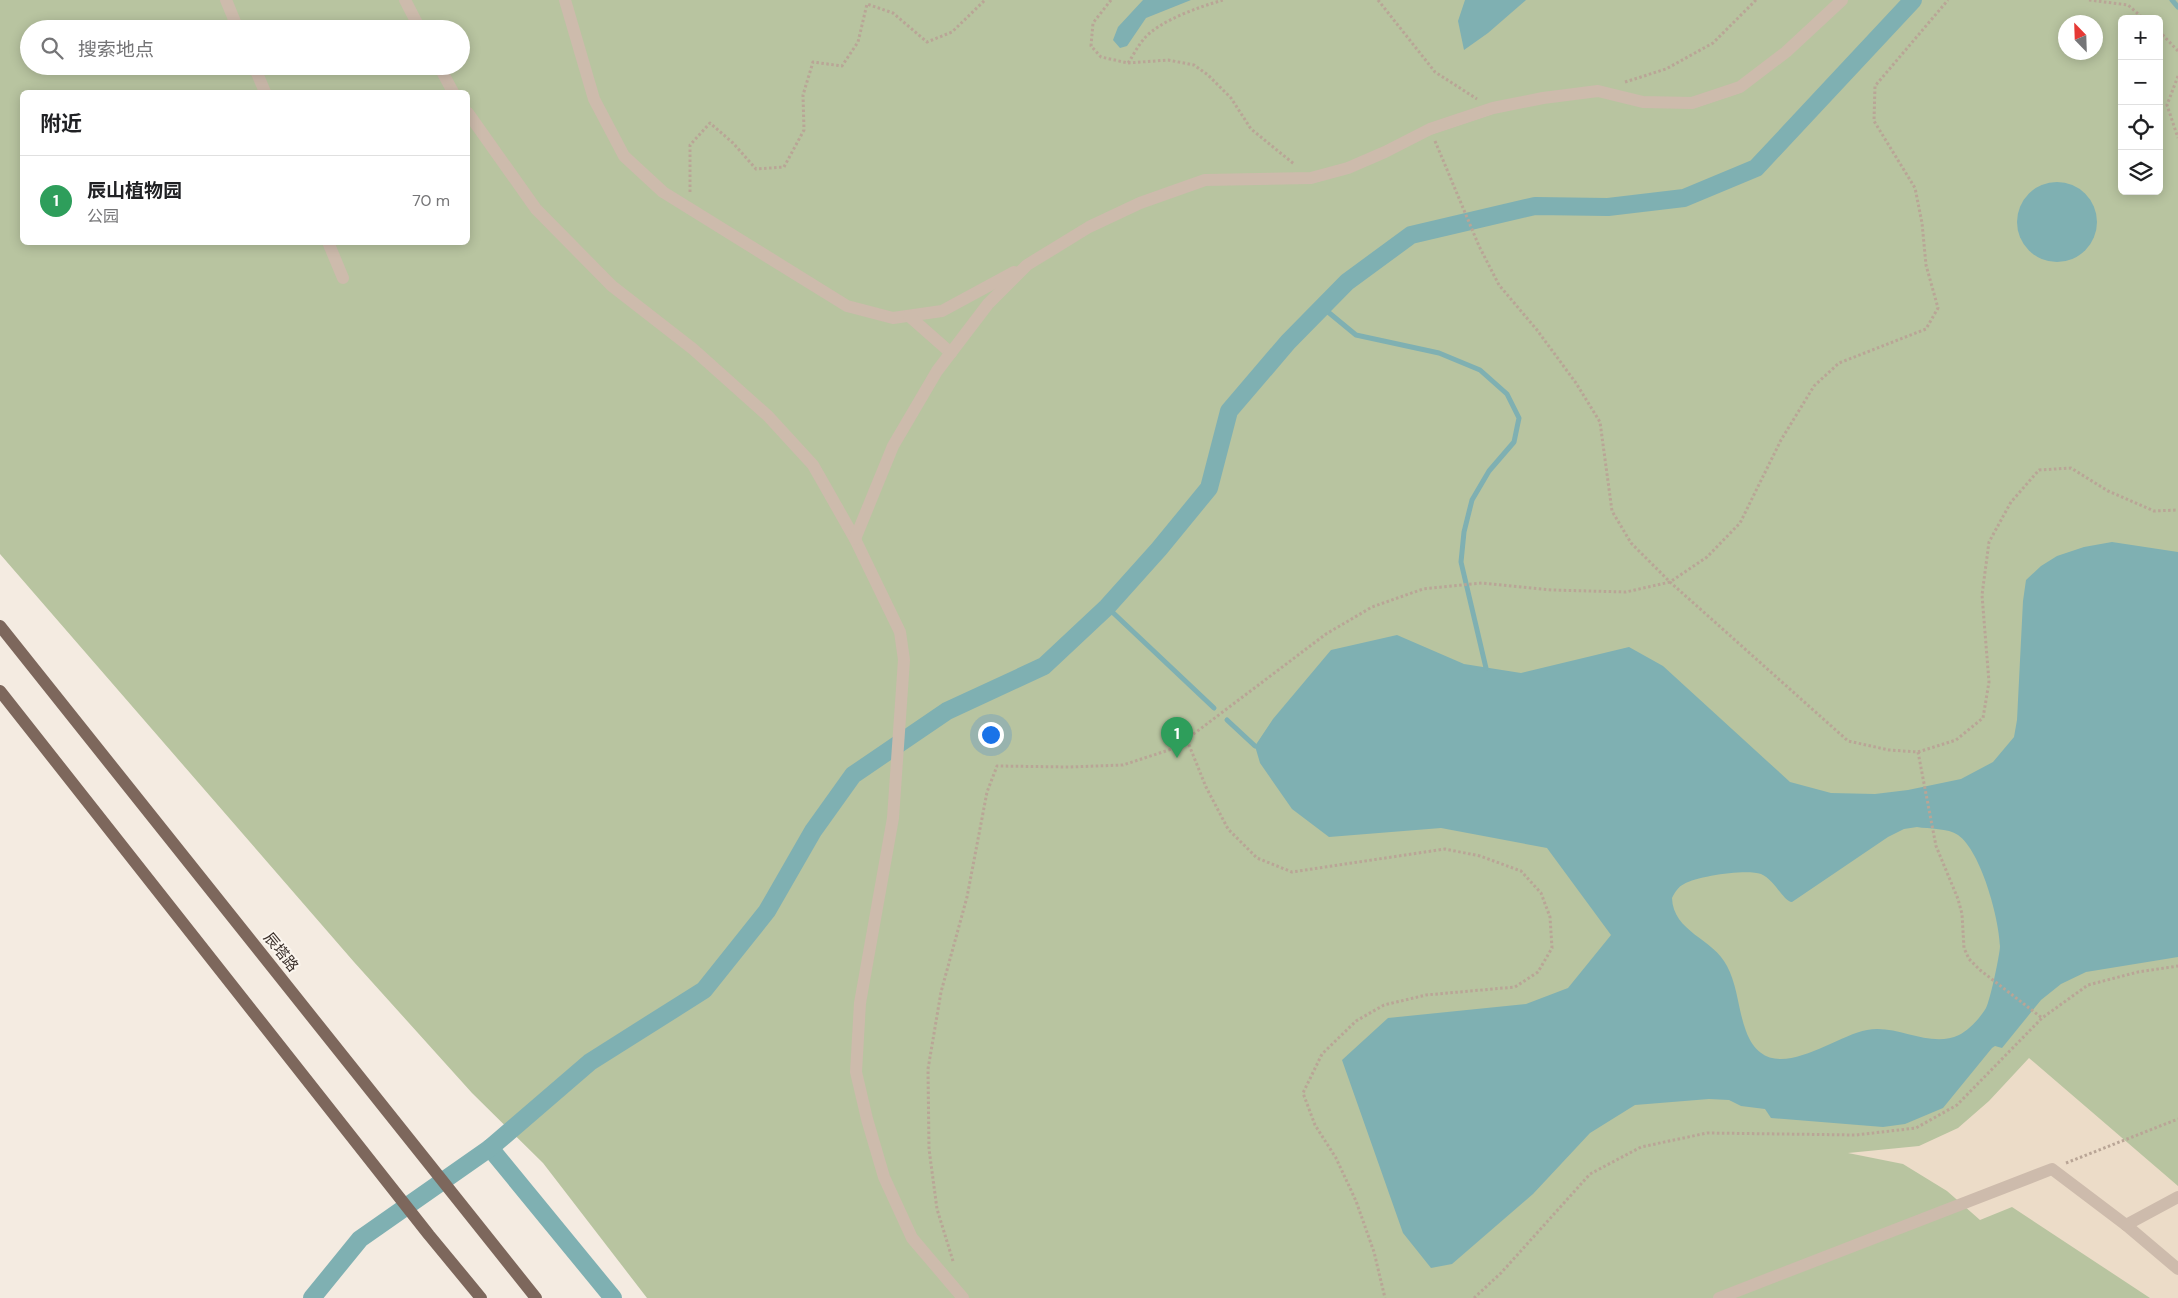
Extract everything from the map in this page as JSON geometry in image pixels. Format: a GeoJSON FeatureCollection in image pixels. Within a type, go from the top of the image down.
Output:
{"type":"FeatureCollection","features":[{"type":"Feature","properties":{"kind":"main road","name":"辰塔路"},"geometry":{"type":"LineString","coordinates":[[0,626],[536,1298]]}},
{"type":"Feature","properties":{"kind":"main road"},"geometry":{"type":"LineString","coordinates":[[0,691],[428,1235],[481,1298]]}},
{"type":"Feature","properties":{"kind":"street"},"geometry":{"type":"LineString","coordinates":[[226,0],[234,20]]}},
{"type":"Feature","properties":{"kind":"street"},"geometry":{"type":"LineString","coordinates":[[405,0],[415,20]]}},
{"type":"Feature","properties":{"kind":"street"},"geometry":{"type":"LineString","coordinates":[[565,0],[594,99],[624,156],[663,192],[847,306],[893,318],[942,311],[1027,265],[1089,227],[1140,203],[1205,180],[1311,178],[1348,168],[1430,129],[1493,108],[1543,98],[1598,91],[1643,102],[1692,103],[1740,87],[1786,52],[1842,0]]}},
{"type":"Feature","properties":{"kind":"street"},"geometry":{"type":"LineString","coordinates":[[258,75],[264,90]]}},
{"type":"Feature","properties":{"kind":"street"},"geometry":{"type":"LineString","coordinates":[[444,75],[452,90]]}},
{"type":"Feature","properties":{"kind":"street"},"geometry":{"type":"LineString","coordinates":[[470,116],[536,209],[612,286],[694,349],[768,416],[813,466],[855,539],[900,632],[904,660],[892,818],[860,1003],[856,1072],[866,1119],[884,1177],[912,1238],[963,1298]]}},
{"type":"Feature","properties":{"kind":"street"},"geometry":{"type":"LineString","coordinates":[[329,245],[343,278]]}},
{"type":"Feature","properties":{"kind":"street"},"geometry":{"type":"LineString","coordinates":[[855,539],[893,446],[937,371],[988,304],[1027,265]]}},
{"type":"Feature","properties":{"kind":"street"},"geometry":{"type":"LineString","coordinates":[[909,316],[951,353]]}},
{"type":"Feature","properties":{"kind":"street"},"geometry":{"type":"LineString","coordinates":[[1719,1298],[2052,1169],[2178,1269]]}},
{"type":"Feature","properties":{"kind":"street"},"geometry":{"type":"LineString","coordinates":[[2126,1226],[2178,1197]]}},
{"type":"Feature","properties":{"kind":"path"},"geometry":{"type":"LineString","coordinates":[[691,209],[690,144],[710,123],[733,143],[756,169],[784,167],[804,130],[803,95],[812,62],[842,66],[858,42],[868,4],[893,13],[927,42],[952,32],[985,0]]}},
{"type":"Feature","properties":{"kind":"path"},"geometry":{"type":"LineString","coordinates":[[1111,0],[1094,23],[1090,46],[1101,57],[1128,63],[1168,60],[1194,65],[1208,75],[1231,98],[1251,129],[1311,178]]}},
{"type":"Feature","properties":{"kind":"path"},"geometry":{"type":"LineString","coordinates":[[1128,63],[1144,38],[1173,18],[1200,6],[1223,0]]}},
{"type":"Feature","properties":{"kind":"path"},"geometry":{"type":"LineString","coordinates":[[1378,0],[1435,72],[1493,108]]}},
{"type":"Feature","properties":{"kind":"path"},"geometry":{"type":"LineString","coordinates":[[1624,83],[1666,69],[1713,43],[1756,0]]}},
{"type":"Feature","properties":{"kind":"path"},"geometry":{"type":"LineString","coordinates":[[953,1262],[937,1209],[929,1149],[928,1069],[941,992],[967,897],[987,792],[997,766],[1069,767],[1123,765],[1175,748],[1326,634],[1372,608],[1423,589],[1475,584],[1552,590],[1626,592],[1670,582],[1707,557],[1740,523],[1781,440],[1814,386],[1839,363],[1926,329],[1938,308],[1926,265],[1922,223],[1915,188],[1874,121],[1874,112],[1875,86],[1948,0]]}},
{"type":"Feature","properties":{"kind":"path"},"geometry":{"type":"LineString","coordinates":[[2089,0],[2128,5],[2139,15]]}},
{"type":"Feature","properties":{"kind":"path"},"geometry":{"type":"LineString","coordinates":[[2163,35],[2178,51]]}},
{"type":"Feature","properties":{"kind":"path"},"geometry":{"type":"LineString","coordinates":[[2178,76],[2167,105],[2178,138]]}},
{"type":"Feature","properties":{"kind":"path"},"geometry":{"type":"LineString","coordinates":[[1430,129],[1475,236],[1500,285],[1537,330],[1576,383],[1600,422],[1612,511],[1631,543],[1670,582],[1848,741],[1889,750],[1918,752],[1956,740],[1983,718],[1989,682],[1982,595],[1989,542],[2012,502],[2039,470],[2071,468],[2108,491],[2154,511],[2178,510]]}},
{"type":"Feature","properties":{"kind":"path"},"geometry":{"type":"LineString","coordinates":[[1187,740],[1206,787],[1228,829],[1257,858],[1292,872],[1445,849],[1480,856],[1521,870],[1541,893],[1550,917],[1552,948],[1538,972],[1515,987],[1426,995],[1384,1006],[1356,1021],[1322,1054],[1303,1093],[1315,1125],[1336,1158],[1356,1201],[1374,1252],[1385,1298]]}},
{"type":"Feature","properties":{"kind":"path"},"geometry":{"type":"LineString","coordinates":[[1918,752],[1936,846],[1962,914],[1964,948],[1969,959],[1980,970],[2042,1018]]}},
{"type":"Feature","properties":{"kind":"path"},"geometry":{"type":"LineString","coordinates":[[1474,1298],[1500,1273],[1590,1174],[1641,1147],[1707,1133],[1856,1135],[1916,1128],[1957,1105],[2042,1018],[2088,985],[2138,972],[2178,966]]}},
{"type":"Feature","properties":{"kind":"path"},"geometry":{"type":"LineString","coordinates":[[2052,1169],[2178,1119]]}},
{"type":"Feature","properties":{"kind":"green space"},"geometry":{"type":"Polygon","coordinates":[[[0,0],[2178,0],[2178,1298],[647,1298],[543,1163],[472,1093],[354,962],[0,554],[0,0]]]}},
{"type":"Feature","properties":{"kind":"shaded area"},"geometry":{"type":"Polygon","coordinates":[[[2029,1058],[2178,1186],[2178,1298],[2150,1298],[2012,1207],[1980,1220],[1947,1191],[1903,1164],[1848,1153],[1919,1146],[1958,1128],[1989,1101],[2029,1058]]]}},
{"type":"Feature","properties":{"kind":"water"},"geometry":{"type":"Polygon","coordinates":[[[1143,0],[1191,0],[1146,18],[1127,46],[1120,48],[1113,40],[1118,27],[1143,0]]]}},
{"type":"Feature","properties":{"kind":"water"},"geometry":{"type":"Polygon","coordinates":[[[1465,0],[1526,0],[1488,33],[1464,50],[1458,21],[1465,0]]]}},
{"type":"Feature","properties":{"kind":"water"},"geometry":{"type":"Polygon","coordinates":[[[2057,182],[2072,185],[2085,194],[2094,207],[2097,222],[2094,237],[2085,250],[2072,259],[2057,262],[2042,259],[2029,250],[2020,237],[2017,222],[2020,207],[2029,194],[2042,185],[2057,182]]]}},
{"type":"Feature","properties":{"kind":"water"},"geometry":{"type":"Polygon","coordinates":[[[2112,542],[2178,552],[2178,957],[2086,972],[2061,984],[2041,1000],[2002,1048],[1995,1046],[1992,1048],[1943,1108],[1905,1124],[1883,1127],[1771,1118],[1765,1109],[1741,1106],[1729,1100],[1709,1099],[1635,1105],[1590,1133],[1533,1194],[1452,1264],[1431,1268],[1403,1233],[1342,1060],[1388,1018],[1526,1004],[1568,988],[1611,935],[1547,848],[1441,828],[1329,837],[1292,809],[1260,763],[1255,746],[1273,719],[1331,650],[1397,635],[1464,664],[1521,673],[1629,647],[1663,666],[1790,782],[1831,793],[1875,794],[1908,790],[1961,779],[1993,762],[2014,737],[2017,720],[2023,601],[2026,580],[2041,566],[2057,556],[2084,547],[2112,542]],[[1917,827],[1904,829],[1888,837],[1792,902],[1785,898],[1766,877],[1761,874],[1745,872],[1700,878],[1684,884],[1677,890],[1672,898],[1674,910],[1686,927],[1713,949],[1727,966],[1731,974],[1746,1031],[1756,1048],[1769,1057],[1784,1059],[1801,1056],[1867,1030],[1890,1030],[1925,1038],[1948,1039],[1963,1033],[1981,1016],[1990,996],[2000,946],[1996,919],[1987,886],[1974,855],[1958,835],[1944,830],[1917,827]]]}},
{"type":"Feature","properties":{"kind":"waterway"},"geometry":{"type":"LineString","coordinates":[[312,1298],[360,1239],[490,1148],[590,1062],[704,990],[767,911],[813,831],[853,775],[947,711],[1044,666],[1107,607],[1159,549],[1209,488],[1229,411],[1288,342],[1347,282],[1411,235],[1535,206],[1608,207],[1684,198],[1756,168],[1913,0]]}},
{"type":"Feature","properties":{"kind":"waterway"},"geometry":{"type":"LineString","coordinates":[[2172,0],[2178,7]]}},
{"type":"Feature","properties":{"kind":"waterway"},"geometry":{"type":"LineString","coordinates":[[1322,307],[1356,335],[1439,353],[1480,370],[1507,394],[1519,418],[1514,442],[1489,471],[1472,500],[1464,532],[1461,562],[1486,668]]}},
{"type":"Feature","properties":{"kind":"waterway"},"geometry":{"type":"LineString","coordinates":[[1107,607],[1214,708]]}},
{"type":"Feature","properties":{"kind":"waterway"},"geometry":{"type":"LineString","coordinates":[[1227,720],[1255,746]]}},
{"type":"Feature","properties":{"kind":"waterway"},"geometry":{"type":"LineString","coordinates":[[490,1148],[613,1298]]}},
{"type":"Feature","properties":{"kind":"place","name":"辰山植物园"},"geometry":{"type":"Point","coordinates":[1177,758]}}]}
